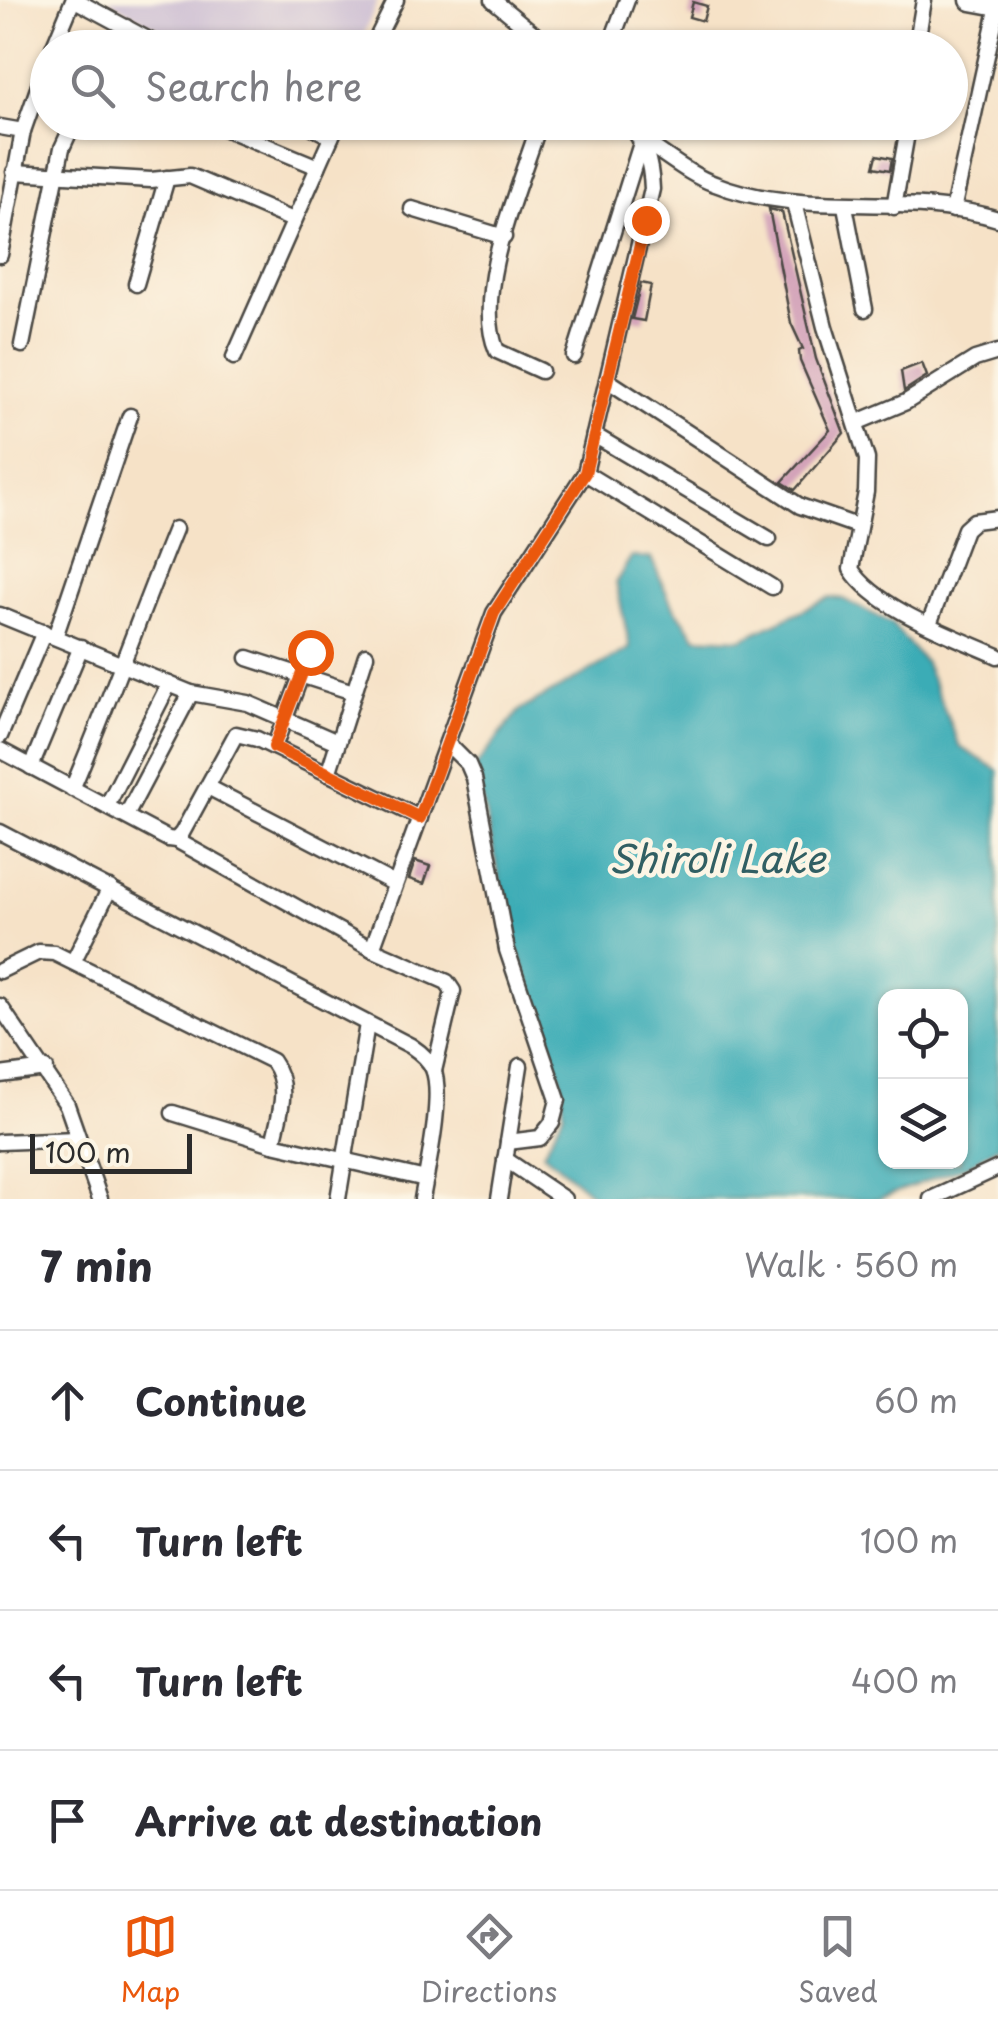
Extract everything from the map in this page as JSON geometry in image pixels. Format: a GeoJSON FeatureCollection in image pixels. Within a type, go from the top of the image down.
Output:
{"type":"FeatureCollection","features":[{"type":"Feature","properties":{"kind":"highway"},"geometry":{"type":"LineString","coordinates":[[971,0],[998,5]]}},
{"type":"Feature","properties":{"kind":"street"},"geometry":{"type":"LineString","coordinates":[[61,30],[74,0],[131,30]]}},
{"type":"Feature","properties":{"kind":"street"},"geometry":{"type":"LineString","coordinates":[[381,30],[396,0]]}},
{"type":"Feature","properties":{"kind":"street"},"geometry":{"type":"LineString","coordinates":[[493,0],[529,30]]}},
{"type":"Feature","properties":{"kind":"street"},"geometry":{"type":"LineString","coordinates":[[616,30],[627,0]]}},
{"type":"Feature","properties":{"kind":"street"},"geometry":{"type":"LineString","coordinates":[[919,30],[924,0]]}},
{"type":"Feature","properties":{"kind":"street"},"geometry":{"type":"LineString","coordinates":[[954,210],[998,5]]}},
{"type":"Feature","properties":{"kind":"street"},"geometry":{"type":"LineString","coordinates":[[0,255],[22,130],[30,108]]}},
{"type":"Feature","properties":{"kind":"street"},"geometry":{"type":"LineString","coordinates":[[0,127],[22,130]]}},
{"type":"Feature","properties":{"kind":"street"},"geometry":{"type":"LineString","coordinates":[[22,345],[66,140]]}},
{"type":"Feature","properties":{"kind":"street"},"geometry":{"type":"LineString","coordinates":[[252,140],[318,167]]}},
{"type":"Feature","properties":{"kind":"street"},"geometry":{"type":"LineString","coordinates":[[234,357],[330,140]]}},
{"type":"Feature","properties":{"kind":"street"},"geometry":{"type":"LineString","coordinates":[[534,140],[504,237],[489,305],[489,332],[497,351],[541,371]]}},
{"type":"Feature","properties":{"kind":"street"},"geometry":{"type":"LineString","coordinates":[[642,140],[712,184],[794,203],[954,210],[998,219]]}},
{"type":"Feature","properties":{"kind":"street"},"geometry":{"type":"LineString","coordinates":[[574,356],[642,140]]}},
{"type":"Feature","properties":{"kind":"street"},"geometry":{"type":"LineString","coordinates":[[372,948],[494,613],[585,473],[652,189],[651,165],[642,140]]}},
{"type":"Feature","properties":{"kind":"street"},"geometry":{"type":"LineString","coordinates":[[894,207],[906,140]]}},
{"type":"Feature","properties":{"kind":"street"},"geometry":{"type":"LineString","coordinates":[[14,172],[190,176],[293,220]]}},
{"type":"Feature","properties":{"kind":"street"},"geometry":{"type":"LineString","coordinates":[[136,284],[167,178]]}},
{"type":"Feature","properties":{"kind":"street"},"geometry":{"type":"LineString","coordinates":[[794,203],[826,328],[867,459],[866,492],[851,554],[857,579],[930,624],[998,656]]}},
{"type":"Feature","properties":{"kind":"street"},"geometry":{"type":"LineString","coordinates":[[845,206],[864,309]]}},
{"type":"Feature","properties":{"kind":"street"},"geometry":{"type":"LineString","coordinates":[[412,209],[504,237]]}},
{"type":"Feature","properties":{"kind":"street"},"geometry":{"type":"LineString","coordinates":[[858,422],[906,402],[975,360],[998,352]]}},
{"type":"Feature","properties":{"kind":"street"},"geometry":{"type":"LineString","coordinates":[[607,380],[800,506],[857,526]]}},
{"type":"Feature","properties":{"kind":"street"},"geometry":{"type":"LineString","coordinates":[[0,736],[49,634],[130,416]]}},
{"type":"Feature","properties":{"kind":"street"},"geometry":{"type":"LineString","coordinates":[[594,436],[769,539]]}},
{"type":"Feature","properties":{"kind":"street"},"geometry":{"type":"LineString","coordinates":[[585,473],[772,587]]}},
{"type":"Feature","properties":{"kind":"street"},"geometry":{"type":"LineString","coordinates":[[930,624],[966,529],[984,517],[998,518]]}},
{"type":"Feature","properties":{"kind":"street"},"geometry":{"type":"LineString","coordinates":[[72,790],[126,664],[134,628],[175,528]]}},
{"type":"Feature","properties":{"kind":"street"},"geometry":{"type":"LineString","coordinates":[[0,614],[191,693],[248,703],[337,742]]}},
{"type":"Feature","properties":{"kind":"street"},"geometry":{"type":"LineString","coordinates":[[31,767],[81,647]]}},
{"type":"Feature","properties":{"kind":"street"},"geometry":{"type":"LineString","coordinates":[[274,747],[310,652]]}},
{"type":"Feature","properties":{"kind":"street"},"geometry":{"type":"LineString","coordinates":[[328,774],[366,655]]}},
{"type":"Feature","properties":{"kind":"street"},"geometry":{"type":"LineString","coordinates":[[248,658],[353,692]]}},
{"type":"Feature","properties":{"kind":"street"},"geometry":{"type":"LineString","coordinates":[[107,806],[170,684]]}},
{"type":"Feature","properties":{"kind":"street"},"geometry":{"type":"LineString","coordinates":[[126,816],[191,693]]}},
{"type":"Feature","properties":{"kind":"street"},"geometry":{"type":"LineString","coordinates":[[176,840],[236,734],[274,747],[420,818]]}},
{"type":"Feature","properties":{"kind":"street"},"geometry":{"type":"LineString","coordinates":[[447,743],[468,764],[474,778],[507,950],[558,1100],[552,1124],[540,1138],[508,1142]]}},
{"type":"Feature","properties":{"kind":"street"},"geometry":{"type":"LineString","coordinates":[[0,750],[156,834],[176,840],[372,948],[446,982],[453,991],[434,1070],[422,1199]]}},
{"type":"Feature","properties":{"kind":"street"},"geometry":{"type":"LineString","coordinates":[[208,787],[395,884]]}},
{"type":"Feature","properties":{"kind":"street"},"geometry":{"type":"LineString","coordinates":[[0,832],[411,1046],[434,1070]]}},
{"type":"Feature","properties":{"kind":"street"},"geometry":{"type":"LineString","coordinates":[[74,960],[110,888]]}},
{"type":"Feature","properties":{"kind":"street"},"geometry":{"type":"LineString","coordinates":[[0,971],[39,952],[74,960],[272,1061],[283,1075],[273,1144]]}},
{"type":"Feature","properties":{"kind":"street"},"geometry":{"type":"LineString","coordinates":[[0,1006],[67,1105],[100,1199]]}},
{"type":"Feature","properties":{"kind":"street"},"geometry":{"type":"LineString","coordinates":[[338,1199],[367,1024]]}},
{"type":"Feature","properties":{"kind":"street"},"geometry":{"type":"LineString","coordinates":[[499,1199],[520,1066]]}},
{"type":"Feature","properties":{"kind":"street"},"geometry":{"type":"LineString","coordinates":[[0,1075],[46,1069]]}},
{"type":"Feature","properties":{"kind":"street"},"geometry":{"type":"LineString","coordinates":[[174,1112],[273,1144],[426,1179]]}},
{"type":"Feature","properties":{"kind":"street"},"geometry":{"type":"LineString","coordinates":[[0,1142],[77,1139]]}},
{"type":"Feature","properties":{"kind":"street"},"geometry":{"type":"LineString","coordinates":[[505,1158],[564,1199]]}},
{"type":"Feature","properties":{"kind":"street"},"geometry":{"type":"LineString","coordinates":[[930,1199],[998,1168]]}},
{"type":"Feature","properties":{"kind":"shaded area"},"geometry":{"type":"Polygon","coordinates":[[[109,0],[378,0],[365,30],[160,30],[109,0]]]}},
{"type":"Feature","properties":{"kind":"water","name":"Shiroli Lake"},"geometry":{"type":"Polygon","coordinates":[[[631,557],[651,558],[671,603],[696,637],[742,639],[830,597],[843,599],[891,623],[925,663],[960,747],[998,770],[998,1146],[968,1165],[968,989],[878,989],[878,1169],[959,1169],[878,1199],[597,1199],[543,1153],[564,1112],[560,1075],[511,929],[475,767],[519,711],[630,648],[616,582],[631,557]]]}},
{"type":"Feature","properties":{"kind":"building"},"geometry":{"type":"Polygon","coordinates":[[[693,2],[707,6],[703,21],[689,17],[693,2]]]}},
{"type":"Feature","properties":{"kind":"building"},"geometry":{"type":"Polygon","coordinates":[[[877,155],[892,158],[890,170],[874,167],[877,155]]]}},
{"type":"Feature","properties":{"kind":"building"},"geometry":{"type":"Polygon","coordinates":[[[769,209],[782,212],[816,359],[844,433],[795,490],[782,482],[830,430],[800,361],[799,351],[803,349],[791,323],[769,209]]]}},
{"type":"Feature","properties":{"kind":"building"},"geometry":{"type":"Polygon","coordinates":[[[641,283],[651,285],[644,321],[632,319],[641,283]]]}},
{"type":"Feature","properties":{"kind":"building"},"geometry":{"type":"Polygon","coordinates":[[[922,363],[927,376],[904,391],[901,371],[922,363]]]}},
{"type":"Feature","properties":{"kind":"building"},"geometry":{"type":"Polygon","coordinates":[[[415,861],[430,866],[424,884],[409,879],[415,861]]]}},
{"type":"Feature","properties":{"kind":"route"},"geometry":{"type":"LineString","coordinates":[[310,652],[274,747],[420,818],[494,613],[516,573],[585,473],[646,220]]}}]}
